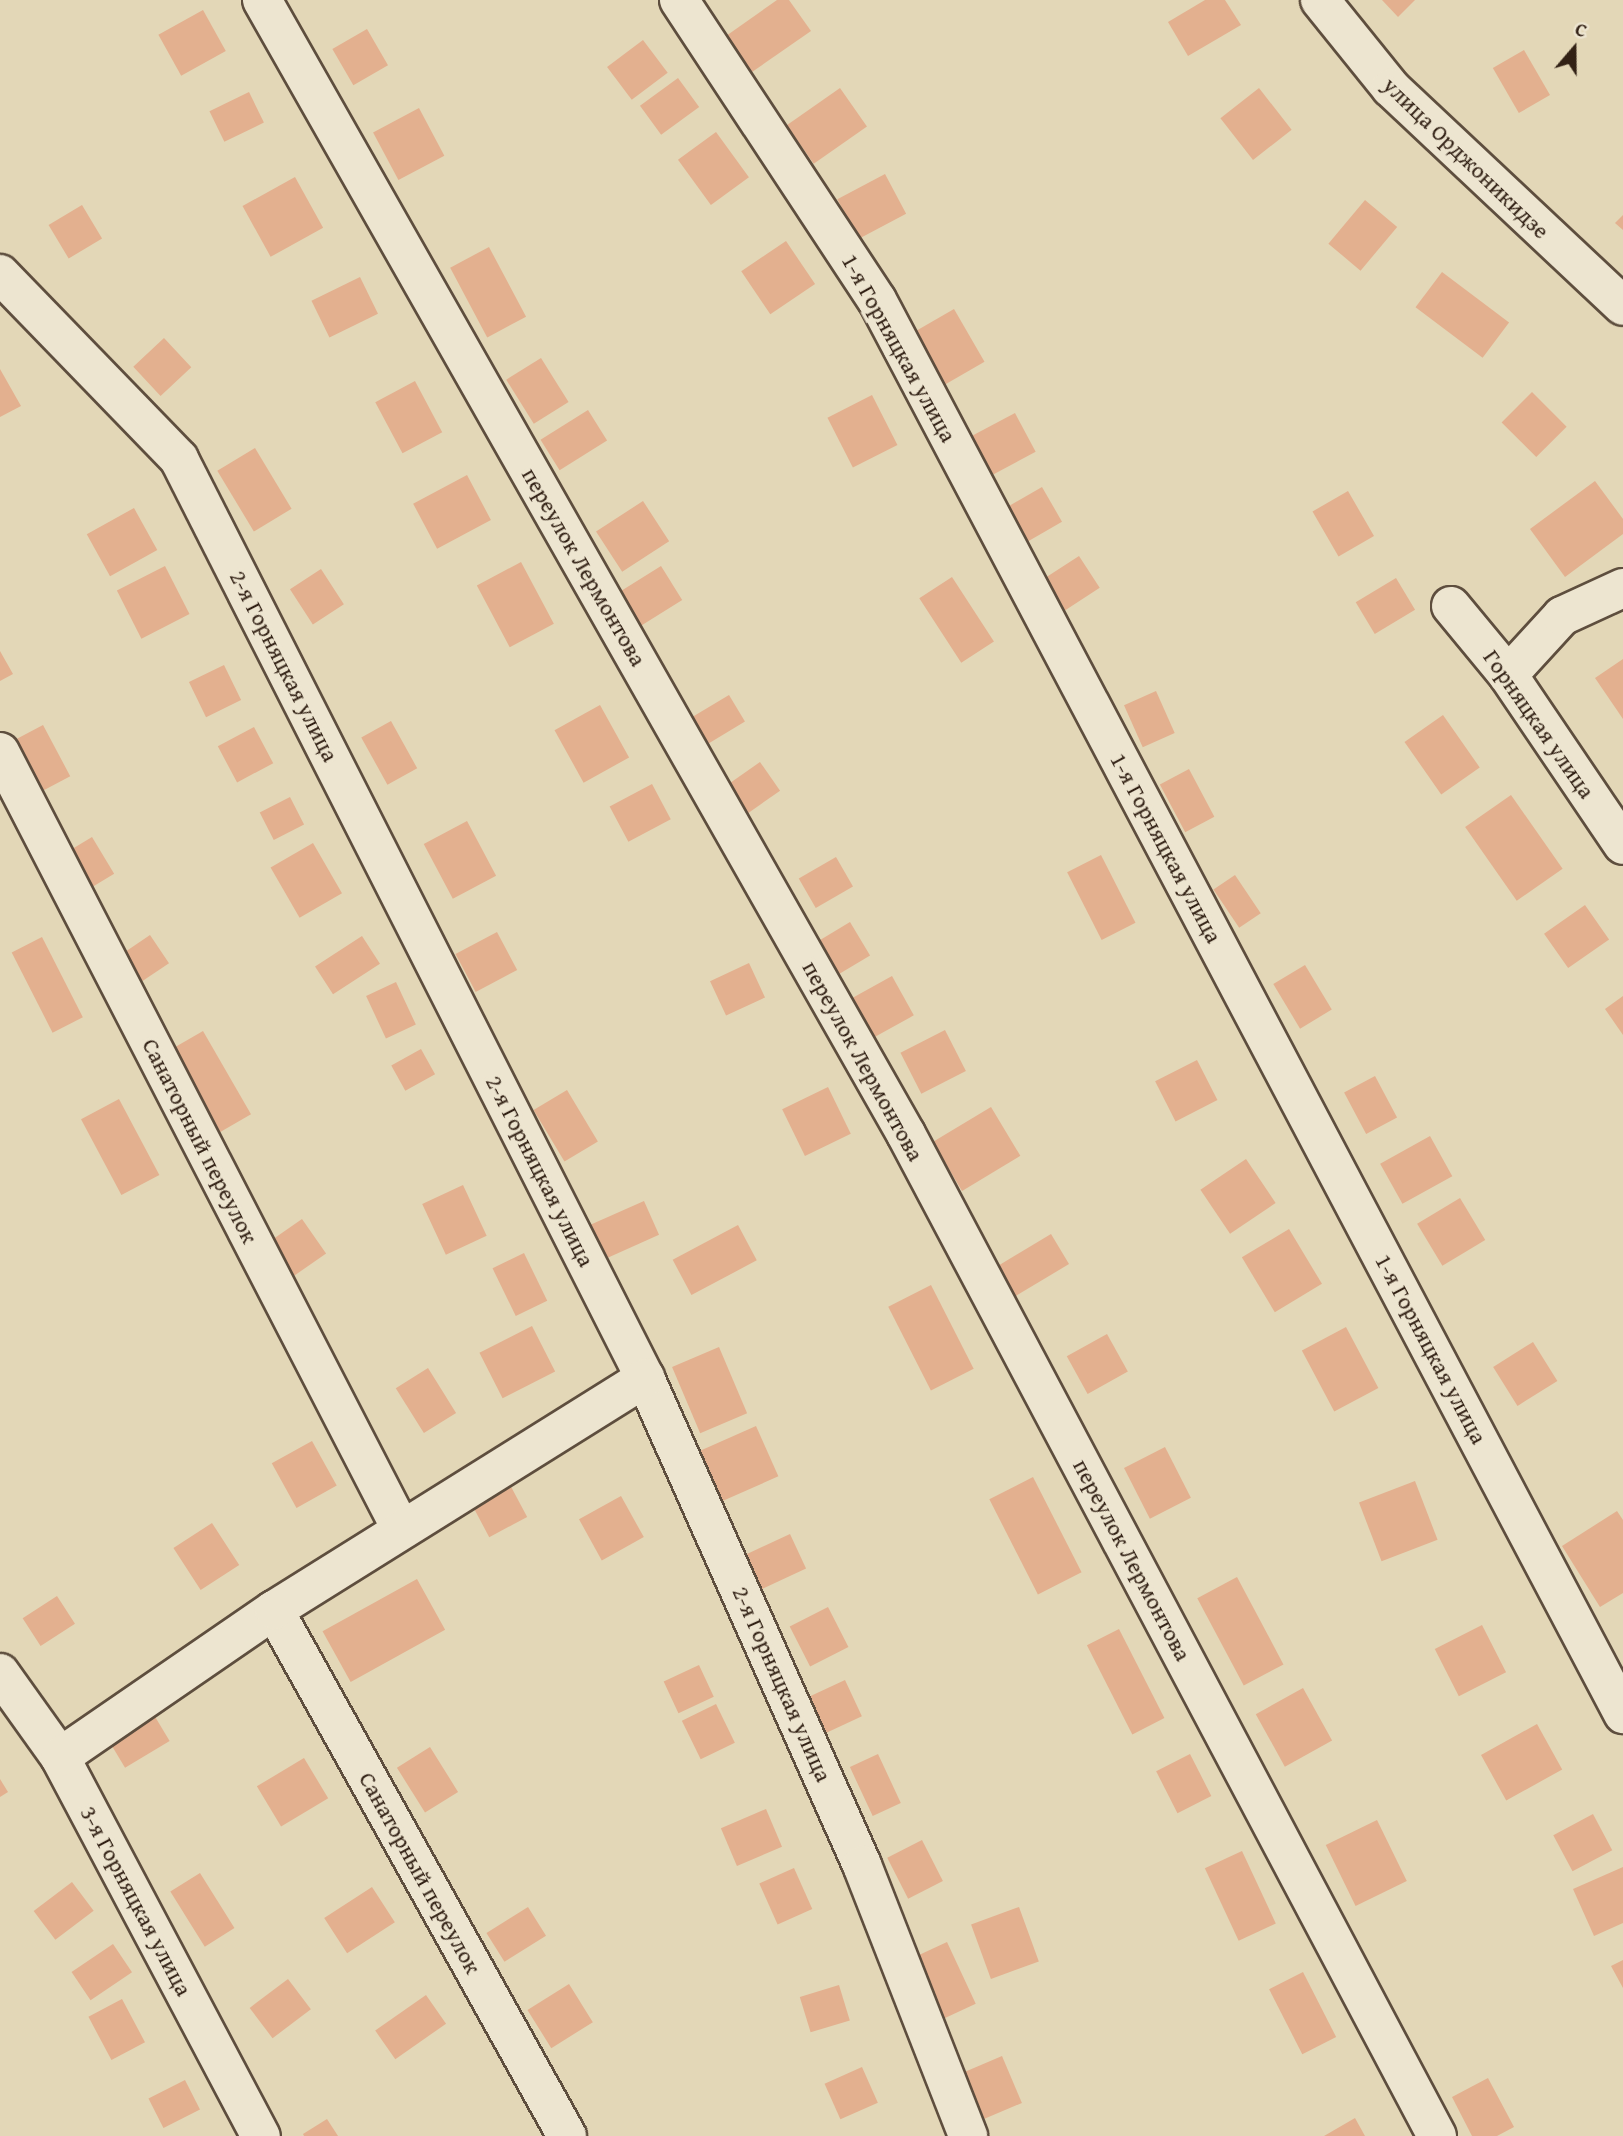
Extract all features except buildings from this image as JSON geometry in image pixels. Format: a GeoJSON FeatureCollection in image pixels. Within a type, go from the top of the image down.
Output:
{"type":"FeatureCollection","features":[{"type":"Feature","properties":{"kind":"street","name":"переулок Лермонтова"},"geometry":{"type":"LineString","coordinates":[[262,0],[906,1134],[1437,2136]]}},
{"type":"Feature","properties":{"kind":"street","name":"1-я Горняцкая улица"},"geometry":{"type":"LineString","coordinates":[[679,0],[877,300],[1623,1714]]}},
{"type":"Feature","properties":{"kind":"street","name":"улица Орджоникидзе"},"geometry":{"type":"LineString","coordinates":[[1320,0],[1391,88],[1623,306]]}},
{"type":"Feature","properties":{"kind":"street","name":"2-я Горняцкая улица"},"geometry":{"type":"LineString","coordinates":[[0,275],[179,459],[645,1378],[862,1865],[968,2136]]}},
{"type":"Feature","properties":{"kind":"street"},"geometry":{"type":"LineString","coordinates":[[1508,675],[1562,616],[1623,588]]}},
{"type":"Feature","properties":{"kind":"street","name":"Горняцкая улица"},"geometry":{"type":"LineString","coordinates":[[1451,606],[1508,675],[1623,845]]}},
{"type":"Feature","properties":{"kind":"street","name":"Санаторный переулок"},"geometry":{"type":"LineString","coordinates":[[0,752],[401,1529]]}},
{"type":"Feature","properties":{"kind":"street"},"geometry":{"type":"LineString","coordinates":[[60,1757],[274,1610],[645,1378]]}},
{"type":"Feature","properties":{"kind":"street","name":"Санаторный переулок"},"geometry":{"type":"LineString","coordinates":[[274,1610],[567,2136]]}},
{"type":"Feature","properties":{"kind":"street","name":"3-я Горняцкая улица"},"geometry":{"type":"LineString","coordinates":[[0,1673],[60,1757],[261,2136]]}}]}
